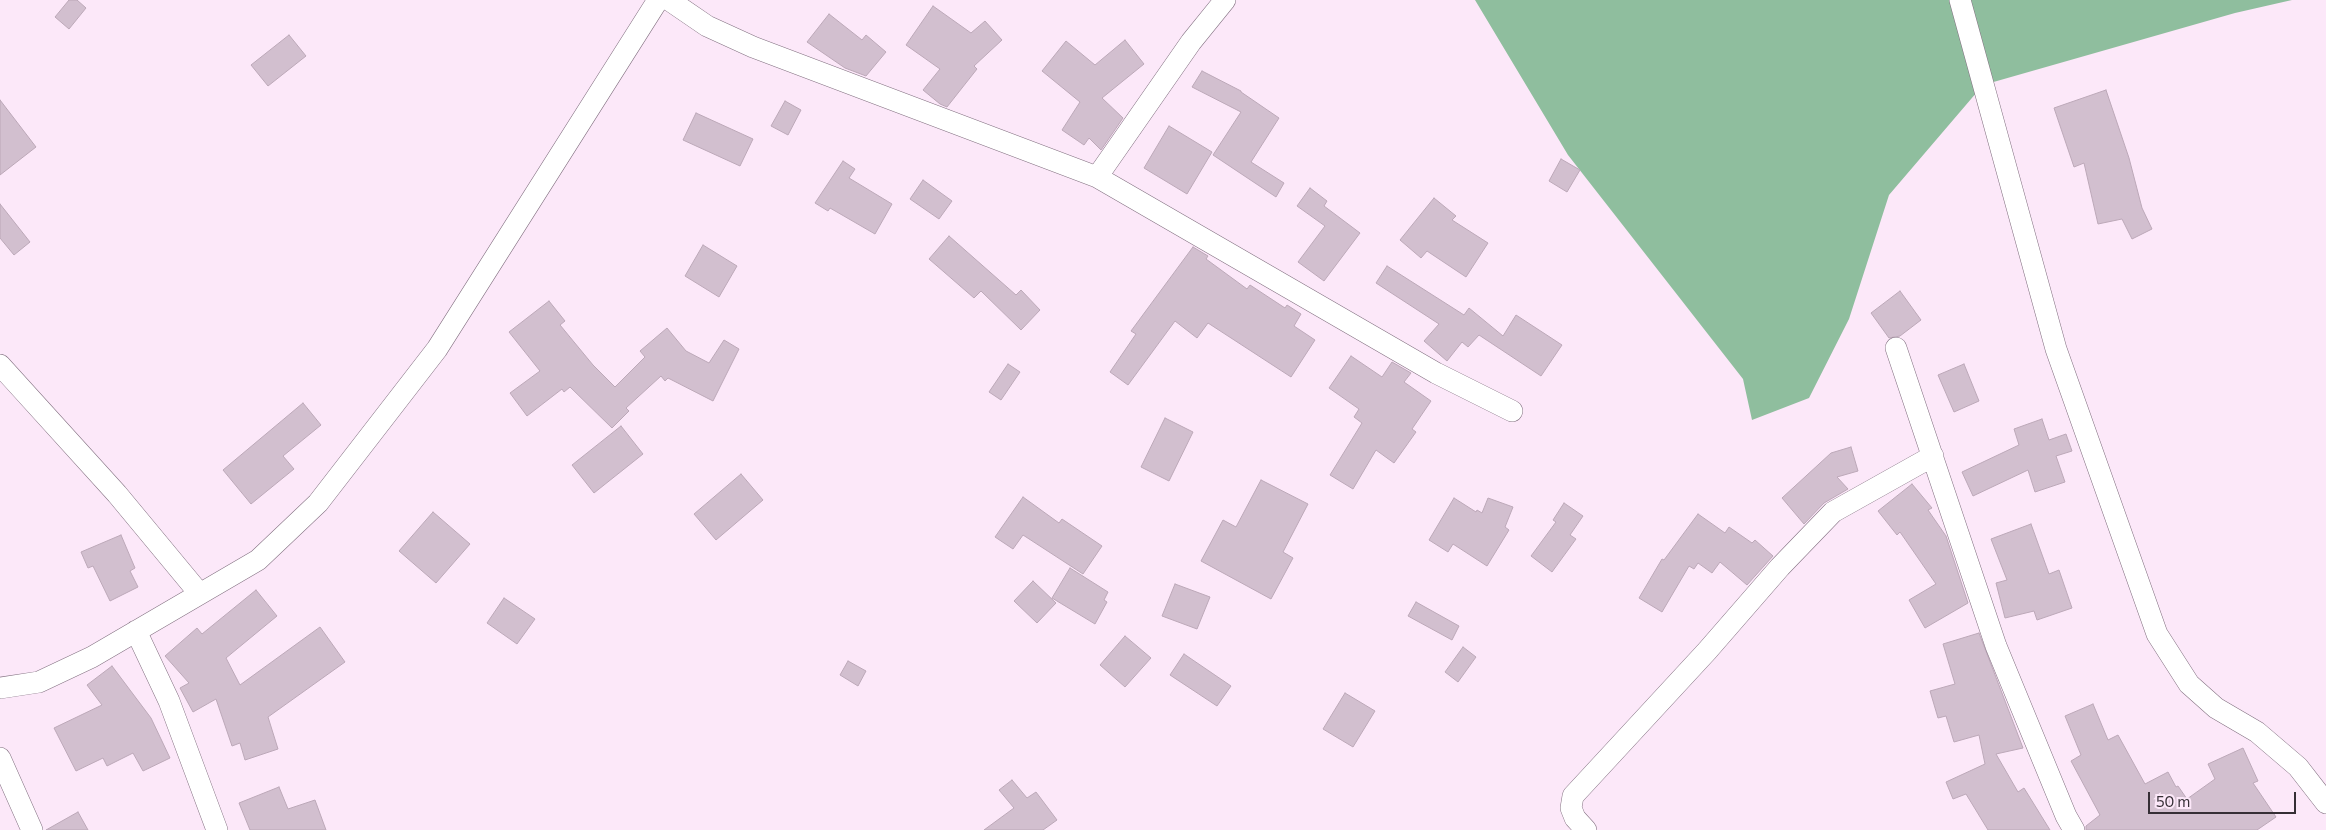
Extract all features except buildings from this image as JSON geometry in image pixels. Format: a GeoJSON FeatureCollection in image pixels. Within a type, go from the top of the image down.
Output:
{"type":"FeatureCollection","features":[{"type":"Feature","properties":{"kind":"street"},"geometry":{"type":"LineString","coordinates":[[0,688],[39,682],[92,656],[136,631],[258,560],[318,503],[432,357],[658,0]]}},
{"type":"Feature","properties":{"kind":"street"},"geometry":{"type":"LineString","coordinates":[[669,0],[707,26],[754,47],[1097,177],[1436,373],[1512,411]]}},
{"type":"Feature","properties":{"kind":"street"},"geometry":{"type":"LineString","coordinates":[[1097,177],[1191,42],[1225,0]]}},
{"type":"Feature","properties":{"kind":"street"},"geometry":{"type":"LineString","coordinates":[[1960,0],[2056,349],[2157,634],[2189,684],[2216,708],[2257,732],[2292,761],[2326,803]]}},
{"type":"Feature","properties":{"kind":"street"},"geometry":{"type":"LineString","coordinates":[[1896,348],[1996,646],[2066,816],[2074,830]]}},
{"type":"Feature","properties":{"kind":"street"},"geometry":{"type":"LineString","coordinates":[[0,366],[117,494],[199,594]]}},
{"type":"Feature","properties":{"kind":"street"},"geometry":{"type":"LineString","coordinates":[[1586,830],[1575,818],[1571,808],[1572,796],[1707,651],[1780,567],[1833,512],[1933,456]]}},
{"type":"Feature","properties":{"kind":"street"},"geometry":{"type":"LineString","coordinates":[[136,631],[169,701],[200,789],[217,830]]}},
{"type":"Feature","properties":{"kind":"street"},"geometry":{"type":"LineString","coordinates":[[0,758],[32,830]]}},
{"type":"Feature","properties":{"kind":"green space"},"geometry":{"type":"Polygon","coordinates":[[[1475,0],[2292,0],[2235,13],[1983,85],[1889,195],[1849,319],[1809,398],[1752,420],[1743,379],[1568,155],[1475,0]]]}}]}
